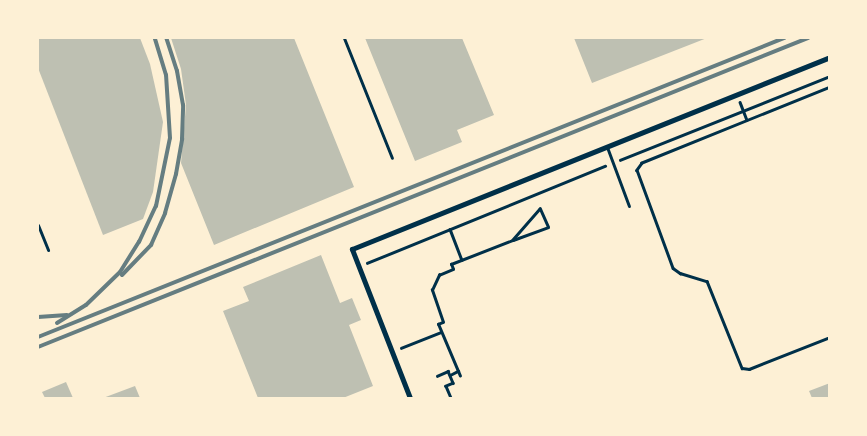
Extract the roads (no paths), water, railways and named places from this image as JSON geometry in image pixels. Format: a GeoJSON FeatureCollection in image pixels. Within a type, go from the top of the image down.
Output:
{"type":"FeatureCollection","features":[{"type":"Feature","properties":{"kind":"street"},"geometry":{"type":"LineString","coordinates":[[410,398],[352,250],[830,57]]}},
{"type":"Feature","properties":{"kind":"lane"},"geometry":{"type":"LineString","coordinates":[[344,38],[392,158]]}},
{"type":"Feature","properties":{"kind":"lane"},"geometry":{"type":"LineString","coordinates":[[607,146],[629,206]]}},
{"type":"Feature","properties":{"kind":"lane"},"geometry":{"type":"LineString","coordinates":[[38,225],[48,250]]}},
{"type":"Feature","properties":{"kind":"railway"},"geometry":{"type":"LineString","coordinates":[[57,323],[86,305],[120,272],[139,242],[156,206],[170,138],[166,75],[155,38]]}},
{"type":"Feature","properties":{"kind":"railway"},"geometry":{"type":"LineString","coordinates":[[122,275],[151,245],[165,213],[176,174],[182,139],[183,105],[177,71],[166,38]]}},
{"type":"Feature","properties":{"kind":"railway"},"geometry":{"type":"LineString","coordinates":[[38,337],[784,38]]}},
{"type":"Feature","properties":{"kind":"railway"},"geometry":{"type":"LineString","coordinates":[[38,347],[808,38]]}},
{"type":"Feature","properties":{"kind":"railway"},"geometry":{"type":"LineString","coordinates":[[38,317],[67,315]]}}]}
